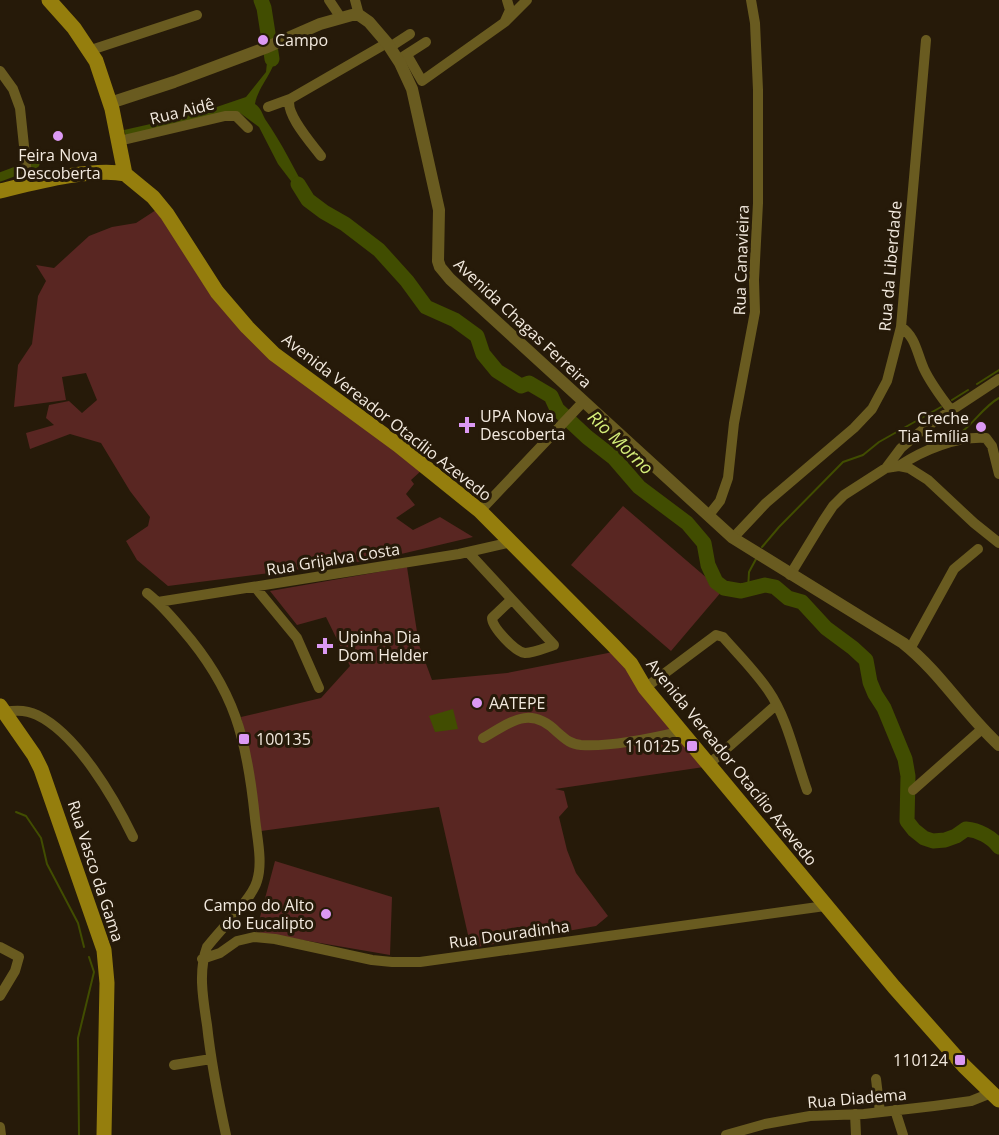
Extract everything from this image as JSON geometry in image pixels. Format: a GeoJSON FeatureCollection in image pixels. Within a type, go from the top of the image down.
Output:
{"type":"FeatureCollection","features":[{"type":"Feature","properties":{"kind":"main road"},"geometry":{"type":"LineString","coordinates":[[0,191],[96,172],[114,171],[125,174],[110,103],[91,50],[49,0]]}},
{"type":"Feature","properties":{"kind":"main road","name":"Avenida Vereador Otacílio Azevedo"},"geometry":{"type":"LineString","coordinates":[[125,174],[153,197],[167,214],[217,292],[274,354],[398,445],[480,511],[631,664],[645,688],[825,906],[964,1066],[995,1096]]}},
{"type":"Feature","properties":{"kind":"main road","name":"Rua Vasco da Gama"},"geometry":{"type":"LineString","coordinates":[[2,709],[41,769],[103,944],[106,982],[104,1135]]}},
{"type":"Feature","properties":{"kind":"street"},"geometry":{"type":"LineString","coordinates":[[329,0],[341,18]]}},
{"type":"Feature","properties":{"kind":"street"},"geometry":{"type":"LineString","coordinates":[[110,103],[165,86],[278,44],[311,27],[359,15],[355,0]]}},
{"type":"Feature","properties":{"kind":"street"},"geometry":{"type":"LineString","coordinates":[[505,22],[510,10],[507,0]]}},
{"type":"Feature","properties":{"kind":"street"},"geometry":{"type":"LineString","coordinates":[[426,42],[403,58],[422,81],[505,22],[526,0]]}},
{"type":"Feature","properties":{"kind":"street","name":"Rua Canavieira"},"geometry":{"type":"LineString","coordinates":[[709,515],[720,501],[728,478],[734,423],[755,312],[758,90],[755,23],[751,0]]}},
{"type":"Feature","properties":{"kind":"street"},"geometry":{"type":"LineString","coordinates":[[91,50],[196,15]]}},
{"type":"Feature","properties":{"kind":"street","name":"Avenida Chagas Ferreira"},"geometry":{"type":"LineString","coordinates":[[359,15],[369,22],[388,45],[403,58],[439,210],[440,230],[437,251],[440,267],[450,279],[581,405],[733,538],[910,649],[937,674],[981,730],[999,745]]}},
{"type":"Feature","properties":{"kind":"street"},"geometry":{"type":"LineString","coordinates":[[268,107],[290,99],[410,34]]}},
{"type":"Feature","properties":{"kind":"street","name":"Rua da Liberdade"},"geometry":{"type":"LineString","coordinates":[[733,538],[766,503],[854,428],[872,409],[886,381],[901,327],[926,40]]}},
{"type":"Feature","properties":{"kind":"street"},"geometry":{"type":"LineString","coordinates":[[0,70],[4,82],[16,94],[20,108],[28,184]]}},
{"type":"Feature","properties":{"kind":"street"},"geometry":{"type":"LineString","coordinates":[[290,99],[288,104],[292,115],[321,156]]}},
{"type":"Feature","properties":{"kind":"street","name":"Rua Aidê"},"geometry":{"type":"LineString","coordinates":[[119,141],[225,116],[236,116],[248,128]]}},
{"type":"Feature","properties":{"kind":"street"},"geometry":{"type":"LineString","coordinates":[[901,327],[909,332],[925,370],[951,410]]}},
{"type":"Feature","properties":{"kind":"street"},"geometry":{"type":"LineString","coordinates":[[790,575],[833,506],[844,495],[886,468],[901,448],[926,427],[999,380]]}},
{"type":"Feature","properties":{"kind":"street"},"geometry":{"type":"LineString","coordinates":[[480,511],[581,405]]}},
{"type":"Feature","properties":{"kind":"street"},"geometry":{"type":"LineString","coordinates":[[899,466],[929,450],[970,439],[986,438],[992,446],[999,474]]}},
{"type":"Feature","properties":{"kind":"street"},"geometry":{"type":"LineString","coordinates":[[886,468],[899,466],[909,468],[928,480],[999,543]]}},
{"type":"Feature","properties":{"kind":"street","name":"Rua Grijalva Costa"},"geometry":{"type":"LineString","coordinates":[[158,602],[468,552],[512,542]]}},
{"type":"Feature","properties":{"kind":"street"},"geometry":{"type":"LineString","coordinates":[[910,649],[954,569],[978,549]]}},
{"type":"Feature","properties":{"kind":"street"},"geometry":{"type":"LineString","coordinates":[[468,552],[554,645],[524,653],[518,651],[494,627],[492,618],[511,600]]}},
{"type":"Feature","properties":{"kind":"street"},"geometry":{"type":"LineString","coordinates":[[255,587],[297,638],[320,688]]}},
{"type":"Feature","properties":{"kind":"street"},"geometry":{"type":"LineString","coordinates":[[147,593],[158,602],[203,653],[223,688],[238,723],[251,783],[260,870],[256,885],[207,947],[202,959],[202,992],[211,1059],[226,1135]]}},
{"type":"Feature","properties":{"kind":"street"},"geometry":{"type":"LineString","coordinates":[[645,688],[716,635],[723,637],[768,690],[776,705],[807,789]]}},
{"type":"Feature","properties":{"kind":"street"},"geometry":{"type":"LineString","coordinates":[[709,764],[776,705]]}},
{"type":"Feature","properties":{"kind":"street"},"geometry":{"type":"LineString","coordinates":[[2,709],[36,715],[59,731],[104,785],[133,837]]}},
{"type":"Feature","properties":{"kind":"street"},"geometry":{"type":"LineString","coordinates":[[483,738],[522,717],[532,717],[545,722],[565,740],[582,745],[654,737],[682,731]]}},
{"type":"Feature","properties":{"kind":"street"},"geometry":{"type":"LineString","coordinates":[[914,790],[981,730]]}},
{"type":"Feature","properties":{"kind":"street","name":"Rua Douradinha"},"geometry":{"type":"LineString","coordinates":[[202,959],[220,953],[237,941],[254,937],[275,939],[372,960],[420,962],[825,906]]}},
{"type":"Feature","properties":{"kind":"street"},"geometry":{"type":"LineString","coordinates":[[0,947],[19,957],[15,971],[0,996]]}},
{"type":"Feature","properties":{"kind":"street"},"geometry":{"type":"LineString","coordinates":[[174,1065],[211,1059]]}},
{"type":"Feature","properties":{"kind":"street"},"geometry":{"type":"LineString","coordinates":[[876,1079],[880,1112]]}},
{"type":"Feature","properties":{"kind":"street","name":"Rua Diadema"},"geometry":{"type":"LineString","coordinates":[[726,1135],[766,1130],[810,1116],[880,1112],[995,1096]]}},
{"type":"Feature","properties":{"kind":"street"},"geometry":{"type":"LineString","coordinates":[[895,1110],[903,1135]]}},
{"type":"Feature","properties":{"kind":"street"},"geometry":{"type":"LineString","coordinates":[[855,1114],[856,1135]]}},
{"type":"Feature","properties":{"kind":"street"},"geometry":{"type":"LineString","coordinates":[[0,1127],[1,1135]]}},
{"type":"Feature","properties":{"kind":"shaded area"},"geometry":{"type":"Polygon","coordinates":[[[277,50],[274,64],[255,104],[310,197],[307,202],[278,164],[259,127],[240,113],[126,136],[124,130],[199,113],[246,97],[266,72],[268,53],[277,50]]]}},
{"type":"Feature","properties":{"kind":"shaded area"},"geometry":{"type":"Polygon","coordinates":[[[156,210],[211,292],[422,470],[411,480],[414,484],[406,494],[415,505],[396,518],[413,530],[440,517],[473,537],[380,559],[168,586],[137,560],[126,541],[148,526],[150,517],[130,491],[101,443],[70,434],[30,449],[26,433],[54,425],[46,418],[49,405],[69,401],[82,413],[97,400],[86,373],[62,377],[66,400],[14,407],[18,365],[32,344],[38,296],[46,281],[36,265],[54,268],[89,236],[112,227],[136,223],[156,210]]]}},
{"type":"Feature","properties":{"kind":"shaded area"},"geometry":{"type":"Polygon","coordinates":[[[623,506],[722,591],[671,651],[571,565],[623,506]]]}},
{"type":"Feature","properties":{"kind":"shaded area","name":"AATEPE"},"geometry":{"type":"Polygon","coordinates":[[[407,567],[419,645],[432,680],[507,673],[613,652],[704,767],[555,789],[564,791],[568,807],[559,817],[567,850],[576,873],[608,916],[596,926],[471,948],[439,807],[261,831],[253,774],[241,717],[321,698],[350,666],[326,617],[297,625],[270,591],[407,567]]]}},
{"type":"Feature","properties":{"kind":"shaded area"},"geometry":{"type":"Polygon","coordinates":[[[453,709],[458,729],[435,732],[429,716],[453,709]]]}},
{"type":"Feature","properties":{"kind":"shaded area","name":"Campo do Alto do Eucalipto"},"geometry":{"type":"Polygon","coordinates":[[[275,861],[392,897],[390,955],[256,932],[275,861]]]}},
{"type":"Feature","properties":{"kind":"waterway","name":"Rio Morno"},"geometry":{"type":"LineString","coordinates":[[261,0],[272,59]]}},
{"type":"Feature","properties":{"kind":"waterway"},"geometry":{"type":"LineString","coordinates":[[0,177],[35,164]]}},
{"type":"Feature","properties":{"kind":"waterway","name":"Rio Morno"},"geometry":{"type":"LineString","coordinates":[[298,184],[308,200],[379,250],[407,281],[426,307],[455,320],[477,336],[483,354],[497,371],[521,386],[529,383],[551,396],[557,409],[614,458],[639,487],[687,523],[704,543],[708,565],[716,582],[724,588],[741,591],[765,585],[775,587],[788,598],[802,602],[826,628],[866,660],[870,682],[884,708],[905,759],[908,776],[907,821],[914,830],[924,838],[933,841],[945,840],[966,829],[980,832],[999,847]]}},
{"type":"Feature","properties":{"kind":"waterway"},"geometry":{"type":"LineString","coordinates":[[977,384],[999,370]]}},
{"type":"Feature","properties":{"kind":"waterway"},"geometry":{"type":"LineString","coordinates":[[952,400],[968,390]]}},
{"type":"Feature","properties":{"kind":"waterway"},"geometry":{"type":"LineString","coordinates":[[933,431],[935,437],[960,433],[999,398]]}},
{"type":"Feature","properties":{"kind":"waterway"},"geometry":{"type":"LineString","coordinates":[[762,547],[843,462],[863,455],[879,442],[941,407]]}},
{"type":"Feature","properties":{"kind":"waterway"},"geometry":{"type":"LineString","coordinates":[[748,590],[749,572],[756,559]]}},
{"type":"Feature","properties":{"kind":"waterway"},"geometry":{"type":"LineString","coordinates":[[16,812],[26,816],[41,838],[47,864],[78,923],[84,947]]}},
{"type":"Feature","properties":{"kind":"waterway"},"geometry":{"type":"LineString","coordinates":[[79,1135],[78,1038],[94,972],[89,957]]}},
{"type":"Feature","properties":{"kind":"place","name":"Campo"},"geometry":{"type":"Point","coordinates":[263,40]}},
{"type":"Feature","properties":{"kind":"place","name":"Feira Nova Descoberta"},"geometry":{"type":"Point","coordinates":[58,136]}},
{"type":"Feature","properties":{"kind":"place","name":"UPA Nova Descoberta"},"geometry":{"type":"Point","coordinates":[467,425]}},
{"type":"Feature","properties":{"kind":"place","name":"Creche Tia Emília"},"geometry":{"type":"Point","coordinates":[981,427]}},
{"type":"Feature","properties":{"kind":"place","name":"Upinha Dia Dom Helder"},"geometry":{"type":"Point","coordinates":[325,646]}},
{"type":"Feature","properties":{"kind":"place","name":"AATEPE"},"geometry":{"type":"Point","coordinates":[477,703]}},
{"type":"Feature","properties":{"kind":"place","name":"100135"},"geometry":{"type":"Point","coordinates":[244,739]}},
{"type":"Feature","properties":{"kind":"place","name":"110125"},"geometry":{"type":"Point","coordinates":[692,746]}},
{"type":"Feature","properties":{"kind":"place","name":"Campo do Alto do Eucalipto"},"geometry":{"type":"Point","coordinates":[326,914]}},
{"type":"Feature","properties":{"kind":"place","name":"110124"},"geometry":{"type":"Point","coordinates":[960,1060]}}]}
